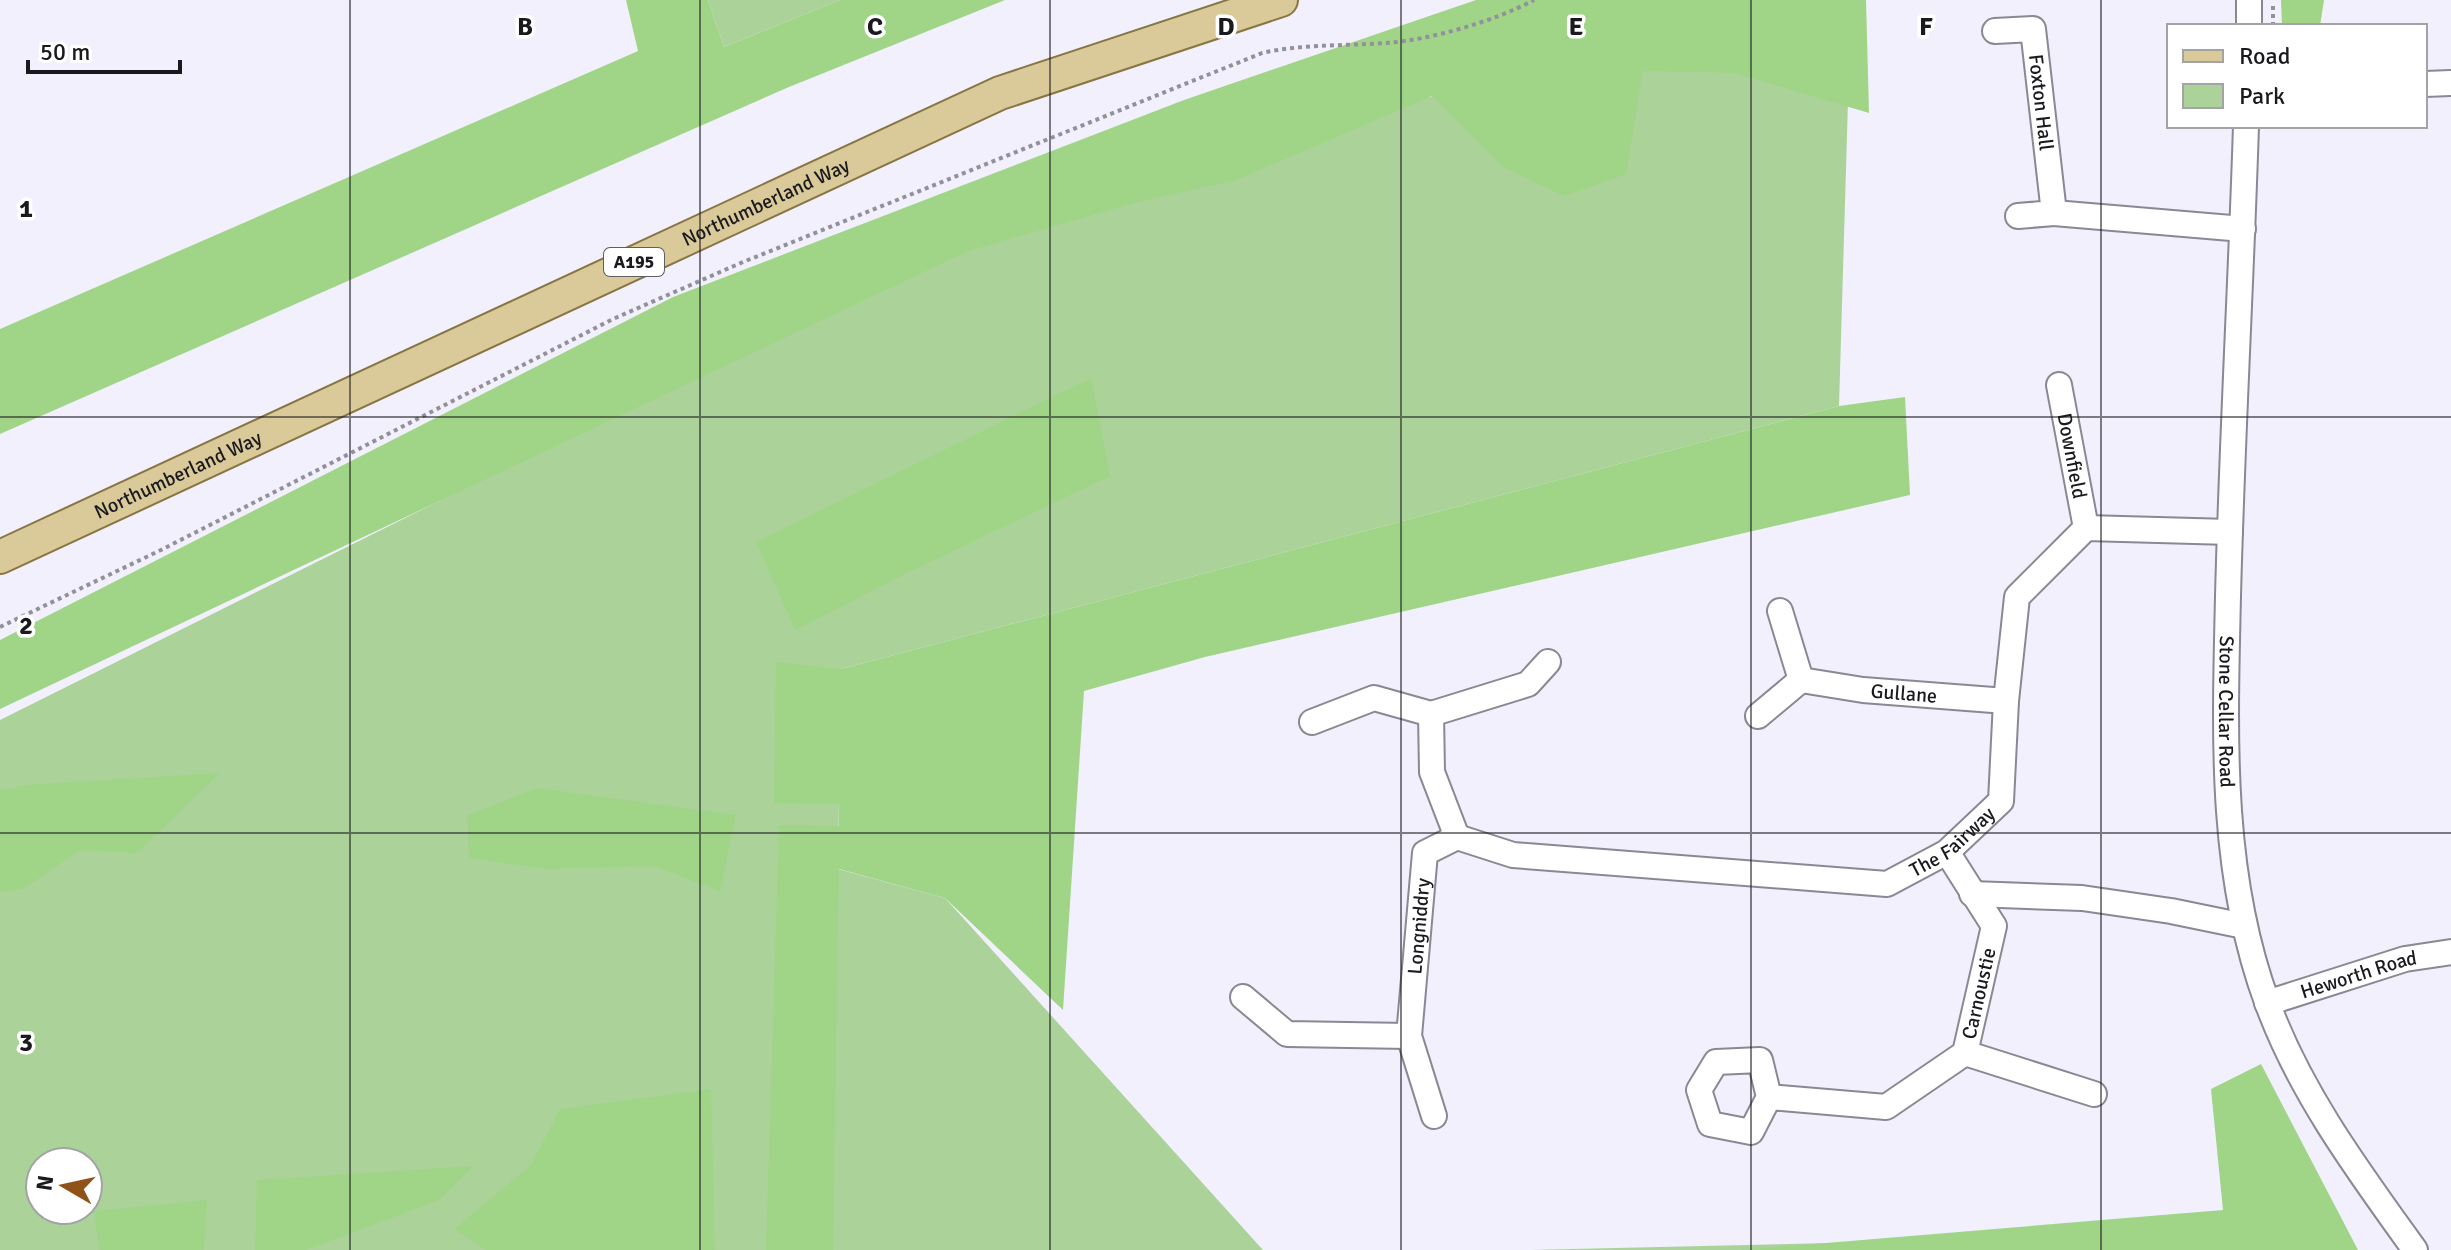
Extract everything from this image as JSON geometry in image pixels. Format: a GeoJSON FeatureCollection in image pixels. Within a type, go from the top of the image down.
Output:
{"type":"FeatureCollection","features":[{"type":"Feature","properties":{"kind":"main road","name":"Northumberland Way"},"geometry":{"type":"LineString","coordinates":[[0,557],[1000,93],[1281,0]]}},
{"type":"Feature","properties":{"kind":"street"},"geometry":{"type":"LineString","coordinates":[[2249,0],[2249,24]]}},
{"type":"Feature","properties":{"kind":"street","name":"Foxton Hall"},"geometry":{"type":"LineString","coordinates":[[1995,31],[2033,29],[2054,213]]}},
{"type":"Feature","properties":{"kind":"street"},"geometry":{"type":"LineString","coordinates":[[2427,84],[2451,83]]}},
{"type":"Feature","properties":{"kind":"street","name":"Stone Cellar Road"},"geometry":{"type":"LineString","coordinates":[[2246,128],[2225,743],[2230,833],[2244,926],[2267,1003],[2309,1093],[2352,1163],[2415,1250]]}},
{"type":"Feature","properties":{"kind":"street"},"geometry":{"type":"LineString","coordinates":[[2018,216],[2054,213],[2243,229]]}},
{"type":"Feature","properties":{"kind":"street","name":"Downfield"},"geometry":{"type":"LineString","coordinates":[[2059,385],[2086,528]]}},
{"type":"Feature","properties":{"kind":"street"},"geometry":{"type":"LineString","coordinates":[[2086,528],[2230,532]]}},
{"type":"Feature","properties":{"kind":"street","name":"The Fairway"},"geometry":{"type":"LineString","coordinates":[[1457,837],[1513,855],[1887,884],[1947,852],[2001,801],[2006,701],[2017,597],[2086,528]]}},
{"type":"Feature","properties":{"kind":"street"},"geometry":{"type":"LineString","coordinates":[[1758,716],[1801,680],[1780,611]]}},
{"type":"Feature","properties":{"kind":"street"},"geometry":{"type":"LineString","coordinates":[[1312,722],[1374,698],[1431,714],[1528,684],[1548,662]]}},
{"type":"Feature","properties":{"kind":"street","name":"Gullane"},"geometry":{"type":"LineString","coordinates":[[1801,680],[1863,690],[2006,701]]}},
{"type":"Feature","properties":{"kind":"street"},"geometry":{"type":"LineString","coordinates":[[1431,714],[1432,772],[1457,837]]}},
{"type":"Feature","properties":{"kind":"street","name":"Longniddry"},"geometry":{"type":"LineString","coordinates":[[1434,1116],[1409,1036],[1425,853],[1457,837]]}},
{"type":"Feature","properties":{"kind":"street","name":"Carnoustie"},"geometry":{"type":"LineString","coordinates":[[1769,1097],[1886,1107],[1965,1053],[1994,926],[1947,852]]}},
{"type":"Feature","properties":{"kind":"street"},"geometry":{"type":"LineString","coordinates":[[1972,894],[2082,898],[2244,926]]}},
{"type":"Feature","properties":{"kind":"street","name":"Heworth Road"},"geometry":{"type":"LineString","coordinates":[[2267,1003],[2390,963],[2451,952]]}},
{"type":"Feature","properties":{"kind":"street"},"geometry":{"type":"LineString","coordinates":[[1243,997],[1282,1043],[1409,1036]]}},
{"type":"Feature","properties":{"kind":"street","name":"Carnoustie"},"geometry":{"type":"LineString","coordinates":[[1965,1053],[2094,1094]]}},
{"type":"Feature","properties":{"kind":"path"},"geometry":{"type":"LineString","coordinates":[[0,627],[161,550],[613,319],[743,262],[1262,53],[1284,48],[1407,41],[1504,16],[1534,0]]}},
{"type":"Feature","properties":{"kind":"path"},"geometry":{"type":"LineString","coordinates":[[2273,0],[2273,24]]}},
{"type":"Feature","properties":{"kind":"green space"},"geometry":{"type":"Polygon","coordinates":[[[626,0],[708,0],[724,47],[840,0],[1005,0],[789,87],[0,434],[0,329],[638,51],[626,0]]]}},
{"type":"Feature","properties":{"kind":"green space"},"geometry":{"type":"Polygon","coordinates":[[[708,0],[840,0],[724,47],[708,0]]]}},
{"type":"Feature","properties":{"kind":"green space"},"geometry":{"type":"Polygon","coordinates":[[[1476,0],[1866,0],[1869,113],[1735,73],[1643,71],[1626,174],[1564,196],[1503,167],[1432,96],[1236,180],[1138,202],[968,251],[0,709],[0,640],[673,297],[1184,100],[1476,0]]]}},
{"type":"Feature","properties":{"kind":"green space"},"geometry":{"type":"Polygon","coordinates":[[[1792,0],[1851,0],[1839,406],[841,669],[838,869],[945,898],[1263,1250],[0,1250],[0,720],[1041,201],[1792,0]]]}},
{"type":"Feature","properties":{"kind":"green space"},"geometry":{"type":"Polygon","coordinates":[[[2281,0],[2324,0],[2320,24],[2282,24],[2281,0]]]}},
{"type":"Feature","properties":{"kind":"green space"},"geometry":{"type":"Polygon","coordinates":[[[1091,378],[1110,476],[795,630],[756,542],[1091,378]]]}},
{"type":"Feature","properties":{"kind":"green space"},"geometry":{"type":"Polygon","coordinates":[[[1905,397],[1910,495],[1205,657],[1084,691],[1063,1010],[945,898],[839,869],[833,1250],[766,1250],[779,825],[839,826],[839,804],[774,803],[776,662],[841,669],[1839,406],[1905,397]]]}},
{"type":"Feature","properties":{"kind":"green space"},"geometry":{"type":"Polygon","coordinates":[[[220,773],[137,853],[80,850],[25,888],[0,893],[0,790],[24,785],[220,773]]]}},
{"type":"Feature","properties":{"kind":"green space"},"geometry":{"type":"Polygon","coordinates":[[[538,788],[736,815],[720,891],[654,866],[546,869],[469,858],[467,815],[538,788]]]}},
{"type":"Feature","properties":{"kind":"green space"},"geometry":{"type":"Polygon","coordinates":[[[2261,1064],[2358,1250],[1741,1250],[2223,1210],[2211,1089],[2261,1064]]]}},
{"type":"Feature","properties":{"kind":"green space"},"geometry":{"type":"Polygon","coordinates":[[[711,1089],[715,1250],[485,1250],[454,1229],[531,1165],[560,1109],[711,1089]]]}},
{"type":"Feature","properties":{"kind":"green space"},"geometry":{"type":"Polygon","coordinates":[[[473,1166],[439,1200],[306,1250],[255,1250],[257,1180],[473,1166]]]}},
{"type":"Feature","properties":{"kind":"green space"},"geometry":{"type":"Polygon","coordinates":[[[207,1200],[204,1250],[99,1250],[96,1226],[104,1226],[104,1210],[207,1200]]]}},
{"type":"Feature","properties":{"kind":"green space"},"geometry":{"type":"Polygon","coordinates":[[[2006,1239],[2012,1250],[1529,1250],[2006,1239]]]}}]}
